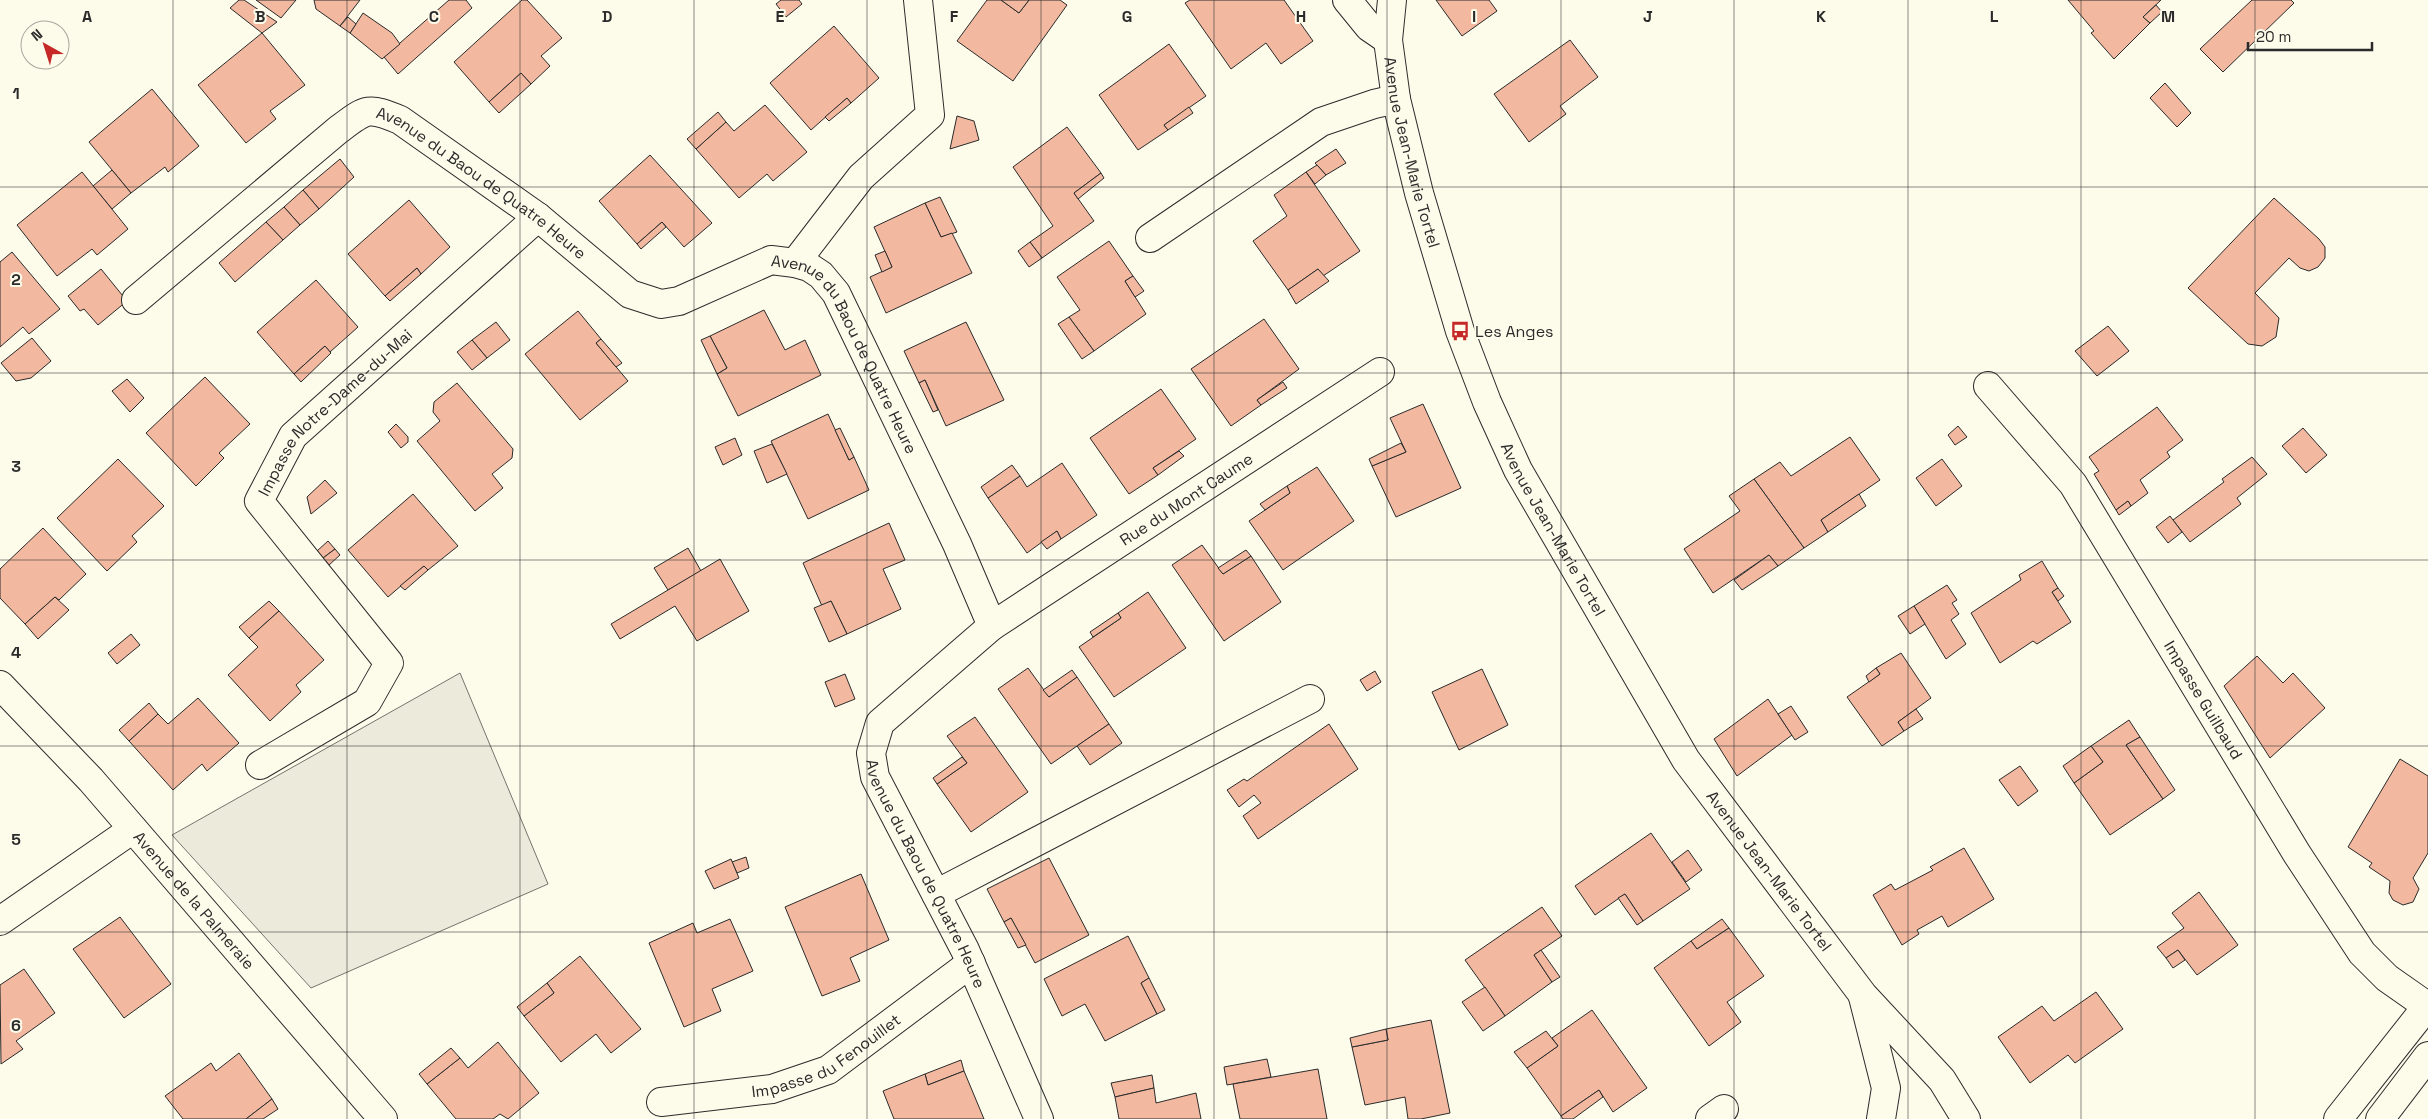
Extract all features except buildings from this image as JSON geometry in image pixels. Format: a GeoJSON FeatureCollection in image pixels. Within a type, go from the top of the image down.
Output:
{"type":"FeatureCollection","features":[{"type":"Feature","properties":{"kind":"main road"},"geometry":{"type":"LineString","coordinates":[[795,262],[861,177],[930,115],[918,0]]}},
{"type":"Feature","properties":{"kind":"main road"},"geometry":{"type":"LineString","coordinates":[[1347,0],[1369,27],[1388,40]]}},
{"type":"Feature","properties":{"kind":"main road","name":"Avenue Jean-Marie Tortel"},"geometry":{"type":"LineString","coordinates":[[1392,0],[1388,40],[1396,99],[1419,193],[1460,331],[1487,402],[1518,470],[1686,760],[1863,995],[1942,1080],[1966,1119]]}},
{"type":"Feature","properties":{"kind":"main road"},"geometry":{"type":"LineString","coordinates":[[1150,238],[1321,122],[1374,104],[1396,99]]}},
{"type":"Feature","properties":{"kind":"main road","name":"Avenue du Baou de Quatre Heure"},"geometry":{"type":"LineString","coordinates":[[136,300],[361,112],[378,110],[400,120],[538,217],[630,294],[661,304],[679,302],[771,260],[795,262],[809,267],[821,275],[836,293],[957,544],[992,626],[880,723],[872,753],[875,777],[971,963],[1039,1119]]}},
{"type":"Feature","properties":{"kind":"main road","name":"Impasse Notre-Dame-du-Mai"},"geometry":{"type":"LineString","coordinates":[[260,765],[367,702],[389,663],[259,501],[293,436],[538,217]]}},
{"type":"Feature","properties":{"kind":"main road","name":"Rue du Mont Caume"},"geometry":{"type":"LineString","coordinates":[[992,626],[1380,372]]}},
{"type":"Feature","properties":{"kind":"main road","name":"Impasse Guilbaud"},"geometry":{"type":"LineString","coordinates":[[1988,386],[2073,484],[2296,854],[2362,953],[2387,978],[2428,1006]]}},
{"type":"Feature","properties":{"kind":"main road","name":"Avenue de la Palmeraie"},"geometry":{"type":"LineString","coordinates":[[0,686],[91,780],[383,1119]]}},
{"type":"Feature","properties":{"kind":"main road"},"geometry":{"type":"LineString","coordinates":[[936,894],[1310,698]]}},
{"type":"Feature","properties":{"kind":"main road"},"geometry":{"type":"LineString","coordinates":[[0,921],[133,829]]}},
{"type":"Feature","properties":{"kind":"main road","name":"Impasse du Fenouillet"},"geometry":{"type":"LineString","coordinates":[[661,1102],[772,1089],[828,1070],[971,963]]}},
{"type":"Feature","properties":{"kind":"main road","name":"Avenue Jean-Marie Tortel"},"geometry":{"type":"LineString","coordinates":[[1863,995],[1886,1088],[1881,1119]]}},
{"type":"Feature","properties":{"kind":"main road"},"geometry":{"type":"LineString","coordinates":[[2338,1119],[2428,1006]]}},
{"type":"Feature","properties":{"kind":"main road"},"geometry":{"type":"LineString","coordinates":[[2380,1119],[2428,1056]]}},
{"type":"Feature","properties":{"kind":"shaded area"},"geometry":{"type":"Polygon","coordinates":[[[460,673],[548,884],[311,988],[172,835],[460,673]]]}},
{"type":"Feature","properties":{"kind":"place","name":"Les Anges"},"geometry":{"type":"Point","coordinates":[1460,331]}}]}
